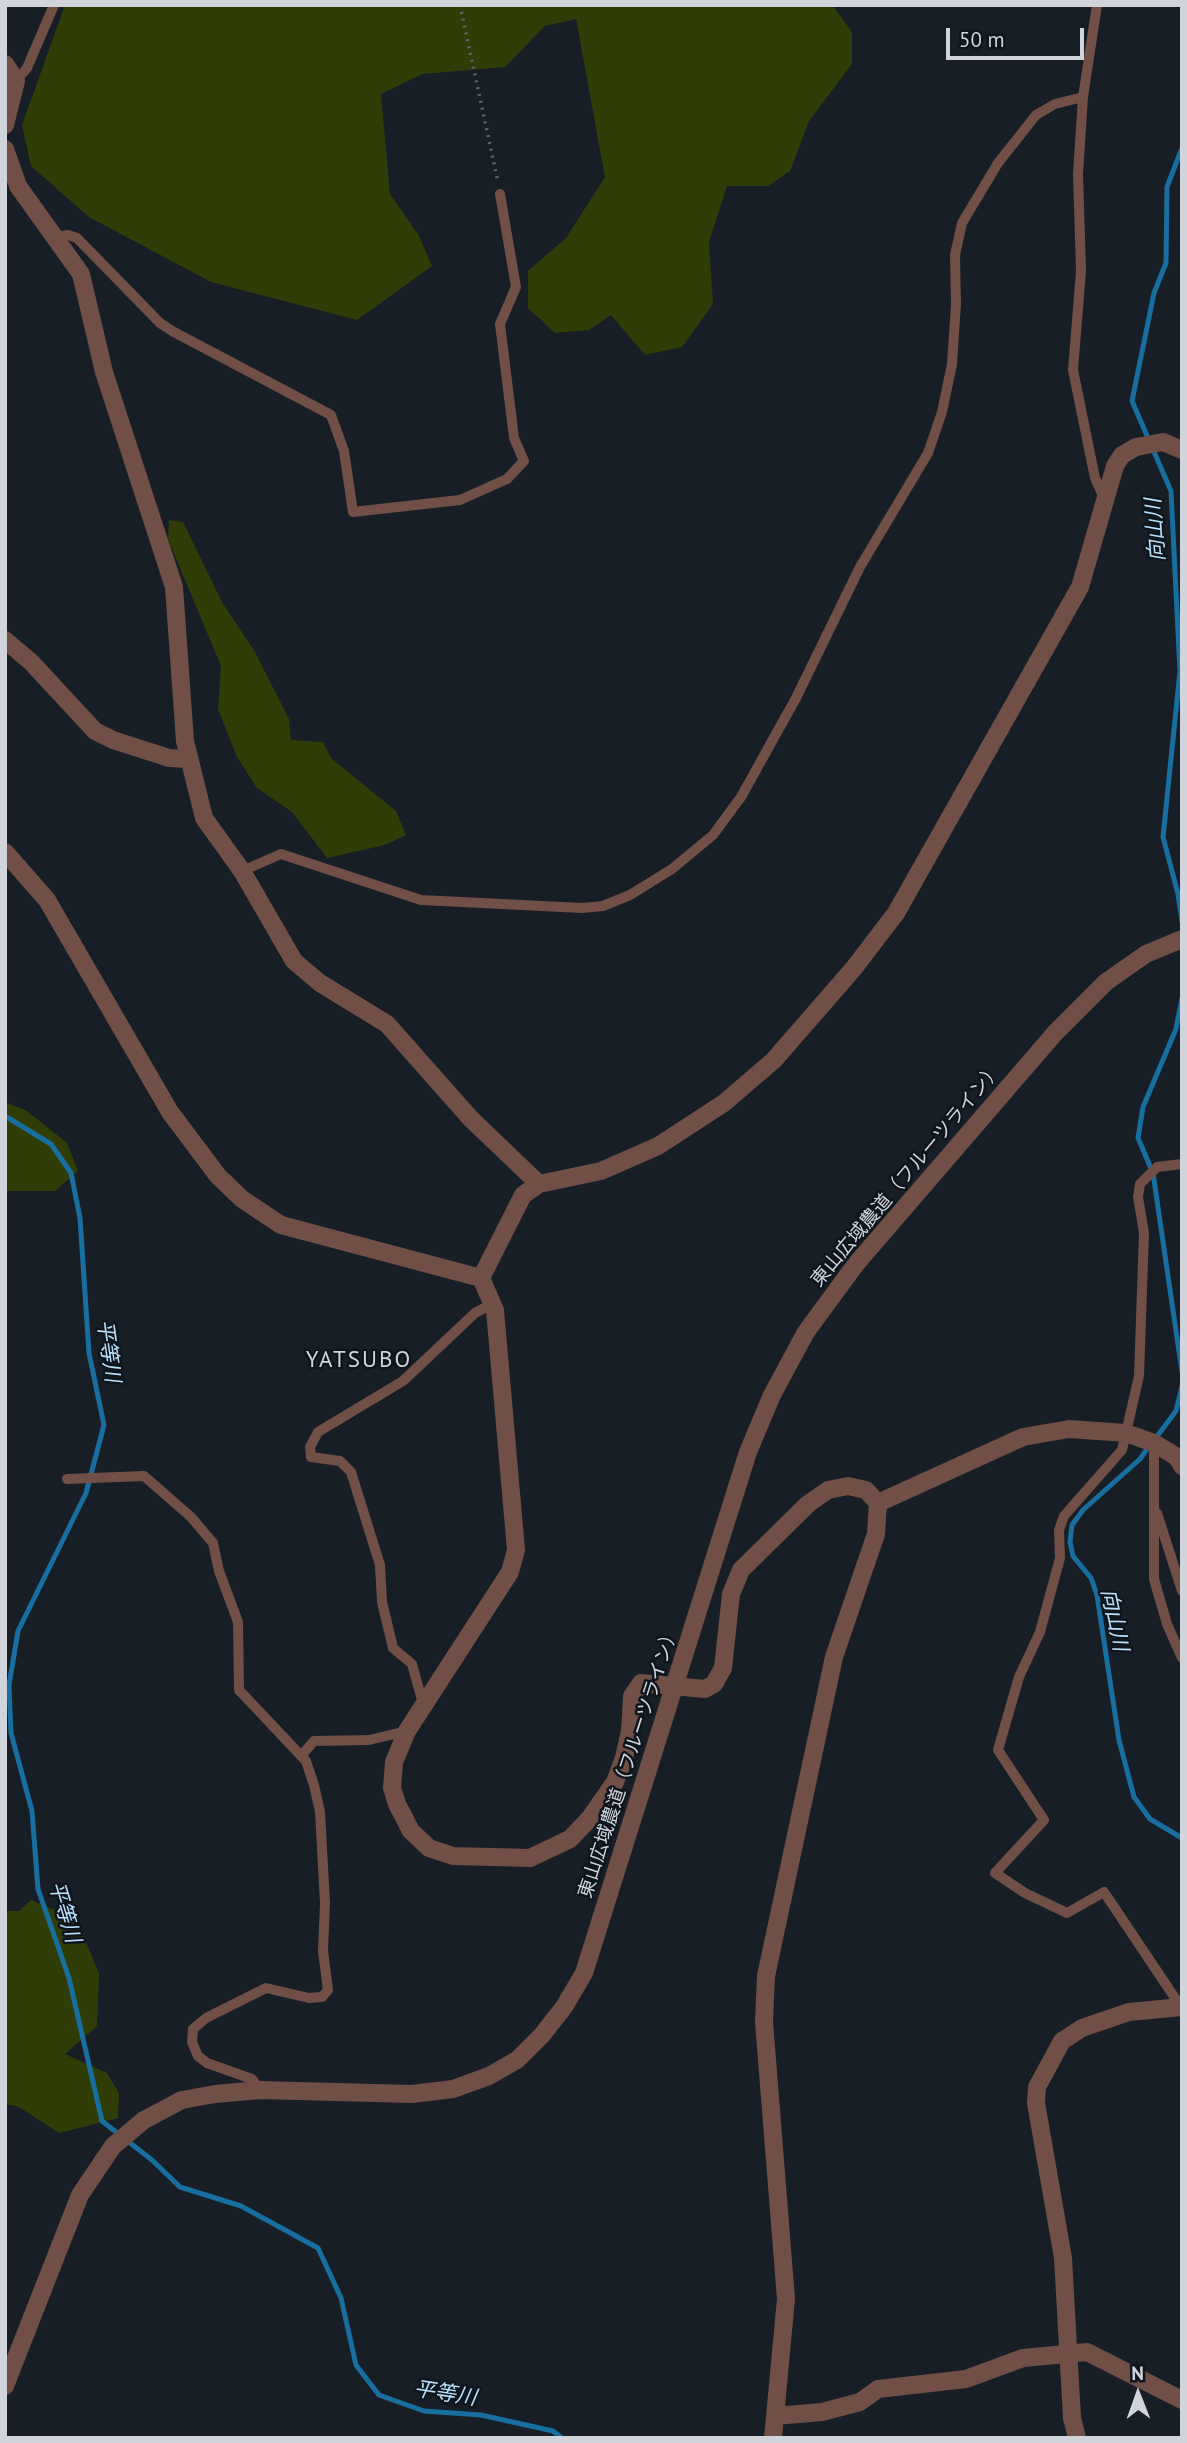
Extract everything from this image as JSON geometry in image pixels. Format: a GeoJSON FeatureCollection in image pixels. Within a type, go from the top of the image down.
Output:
{"type":"FeatureCollection","features":[{"type":"Feature","properties":{"kind":"street"},"geometry":{"type":"LineString","coordinates":[[5,64],[16,81],[5,125]]}},
{"type":"Feature","properties":{"kind":"street"},"geometry":{"type":"LineString","coordinates":[[5,149],[19,186],[81,274],[104,372],[174,587],[185,741],[204,818],[242,871],[294,961],[320,983],[387,1024],[471,1119],[539,1184]]}},
{"type":"Feature","properties":{"kind":"street"},"geometry":{"type":"LineString","coordinates":[[773,2438],[786,2299],[764,2022],[765,1976],[834,1657],[876,1534],[878,1503],[866,1490],[848,1486],[828,1490],[808,1504],[741,1570],[730,1594],[723,1668],[714,1684],[705,1689],[641,1683],[632,1696],[628,1740],[615,1782],[590,1818],[570,1839],[530,1858],[453,1856],[429,1848],[411,1831],[392,1788],[394,1762],[407,1731],[510,1572],[516,1550],[505,1404],[492,1304],[481,1278],[523,1195],[539,1184],[601,1171],[658,1146],[724,1103],[774,1059],[854,968],[896,913],[1074,599],[1115,466],[1122,455],[1138,447],[1163,442],[1182,450]]}},
{"type":"Feature","properties":{"kind":"street"},"geometry":{"type":"LineString","coordinates":[[5,640],[31,662],[95,731],[113,740],[169,758],[189,759]]}},
{"type":"Feature","properties":{"kind":"street"},"geometry":{"type":"LineString","coordinates":[[5,852],[47,900],[170,1112],[218,1176],[242,1199],[281,1225],[481,1278]]}},
{"type":"Feature","properties":{"kind":"street","name":"東山広域農道（フルーツライン）"},"geometry":{"type":"LineString","coordinates":[[5,2386],[80,2195],[113,2146],[144,2120],[182,2101],[260,2091],[412,2094],[453,2089],[489,2076],[517,2060],[564,2007],[584,1973],[748,1452],[772,1395],[806,1332],[856,1264],[1055,1033],[1106,982],[1161,946],[1182,939]]}},
{"type":"Feature","properties":{"kind":"street"},"geometry":{"type":"LineString","coordinates":[[878,1503],[1023,1437],[1069,1429],[1126,1433],[1154,1443],[1177,1457],[1182,1466]]}},
{"type":"Feature","properties":{"kind":"street"},"geometry":{"type":"LineString","coordinates":[[1077,2438],[1072,2418],[1063,2258],[1036,2103],[1037,2087],[1062,2041],[1082,2028],[1129,2012],[1182,2007]]}},
{"type":"Feature","properties":{"kind":"street"},"geometry":{"type":"LineString","coordinates":[[775,2416],[822,2412],[860,2402],[878,2389],[966,2379],[1023,2358],[1087,2352],[1182,2400]]}},
{"type":"Feature","properties":{"kind":"lane"},"geometry":{"type":"LineString","coordinates":[[16,81],[27,68],[54,5]]}},
{"type":"Feature","properties":{"kind":"lane"},"geometry":{"type":"LineString","coordinates":[[1097,5],[1083,97],[1078,174],[1081,271],[1073,370],[1095,478],[1104,498]]}},
{"type":"Feature","properties":{"kind":"lane"},"geometry":{"type":"LineString","coordinates":[[242,871],[281,854],[421,900],[603,906],[630,895],[661,876],[713,835],[747,786],[796,698],[860,566],[928,453],[942,412],[952,364],[956,304],[955,255],[962,223],[998,163],[1036,115],[1055,104],[1083,97]]}},
{"type":"Feature","properties":{"kind":"lane"},"geometry":{"type":"LineString","coordinates":[[57,237],[68,235],[77,238],[160,323],[331,415],[344,451],[353,512],[460,500],[507,479],[524,461],[514,438],[500,324],[516,287],[500,194]]}},
{"type":"Feature","properties":{"kind":"lane"},"geometry":{"type":"LineString","coordinates":[[1182,1164],[1157,1167],[1140,1184],[1138,1197],[1144,1233],[1139,1376],[1122,1450],[1064,1516],[1059,1530],[1060,1558],[1040,1632],[1019,1677],[998,1750],[1044,1820],[995,1873],[1025,1893],[1067,1913],[1104,1892],[1182,2007]]}},
{"type":"Feature","properties":{"kind":"lane"},"geometry":{"type":"LineString","coordinates":[[424,1707],[412,1664],[393,1648],[382,1602],[380,1565],[351,1472],[340,1461],[311,1457],[310,1447],[318,1432],[403,1381],[475,1313],[492,1304]]}},
{"type":"Feature","properties":{"kind":"lane"},"geometry":{"type":"LineString","coordinates":[[1154,1443],[1153,1579],[1167,1624],[1182,1658]]}},
{"type":"Feature","properties":{"kind":"lane"},"geometry":{"type":"LineString","coordinates":[[72,1479],[144,1476],[191,1517],[213,1543],[219,1571],[238,1622],[239,1690],[306,1761],[320,1812],[325,1903],[323,1951],[328,1990],[322,1997],[309,1998],[266,1988],[206,2018],[193,2029],[192,2042],[198,2056],[206,2063],[252,2079],[260,2091]]}},
{"type":"Feature","properties":{"kind":"lane"},"geometry":{"type":"LineString","coordinates":[[1153,1501],[1182,1591]]}},
{"type":"Feature","properties":{"kind":"lane"},"geometry":{"type":"LineString","coordinates":[[300,1756],[314,1741],[369,1740],[407,1731]]}},
{"type":"Feature","properties":{"kind":"path"},"geometry":{"type":"LineString","coordinates":[[460,5],[500,194]]}},
{"type":"Feature","properties":{"kind":"green space"},"geometry":{"type":"Polygon","coordinates":[[[65,5],[832,5],[852,32],[852,64],[809,121],[790,171],[768,186],[727,186],[709,242],[713,304],[682,347],[645,355],[611,315],[589,330],[555,333],[528,308],[528,271],[566,238],[605,177],[576,19],[545,26],[505,67],[422,74],[381,94],[390,194],[418,234],[432,266],[357,320],[211,282],[89,217],[31,166],[22,125],[65,5]]]}},
{"type":"Feature","properties":{"kind":"green space"},"geometry":{"type":"Polygon","coordinates":[[[169,520],[183,522],[222,602],[255,652],[289,719],[291,740],[323,742],[331,758],[396,811],[406,835],[385,845],[327,858],[292,812],[257,788],[237,757],[218,709],[221,666],[168,539],[169,520]]]}},
{"type":"Feature","properties":{"kind":"green space"},"geometry":{"type":"Polygon","coordinates":[[[5,1102],[27,1111],[67,1143],[78,1171],[55,1191],[5,1191],[5,1102]]]}},
{"type":"Feature","properties":{"kind":"green space"},"geometry":{"type":"Polygon","coordinates":[[[31,1900],[76,1919],[99,1973],[97,2026],[65,2054],[107,2073],[119,2093],[118,2118],[59,2133],[19,2107],[5,2104],[5,1911],[19,1911],[31,1900]]]}},
{"type":"Feature","properties":{"kind":"waterway","name":"向山川"},"geometry":{"type":"LineString","coordinates":[[1182,148],[1167,187],[1166,263],[1154,293],[1132,401],[1171,491],[1180,671],[1163,837],[1178,894],[1182,922]]}},
{"type":"Feature","properties":{"kind":"waterway","name":"向山川"},"geometry":{"type":"LineString","coordinates":[[1182,998],[1176,1029],[1143,1107],[1138,1138],[1153,1173],[1182,1372]]}},
{"type":"Feature","properties":{"kind":"waterway","name":"平等川"},"geometry":{"type":"LineString","coordinates":[[5,1116],[51,1144],[71,1173],[80,1218],[89,1353],[104,1425],[86,1493],[18,1631],[9,1685],[11,1733],[32,1811],[38,1889],[69,1978],[102,2121],[152,2160],[180,2187],[241,2206],[318,2248],[341,2298],[356,2365],[379,2395],[424,2411],[481,2415],[553,2431],[562,2438]]}},
{"type":"Feature","properties":{"kind":"waterway","name":"向山川"},"geometry":{"type":"LineString","coordinates":[[1155,1439],[1176,1411],[1182,1386]]}},
{"type":"Feature","properties":{"kind":"waterway","name":"向山川"},"geometry":{"type":"LineString","coordinates":[[1149,1446],[1140,1459],[1083,1510],[1072,1525],[1070,1542],[1073,1556],[1091,1578],[1097,1595],[1119,1740],[1134,1797],[1150,1819],[1182,1838]]}},
{"type":"Feature","properties":{"kind":"district","name":"YATSUBO"},"geometry":{"type":"Point","coordinates":[359,1360]}}]}
